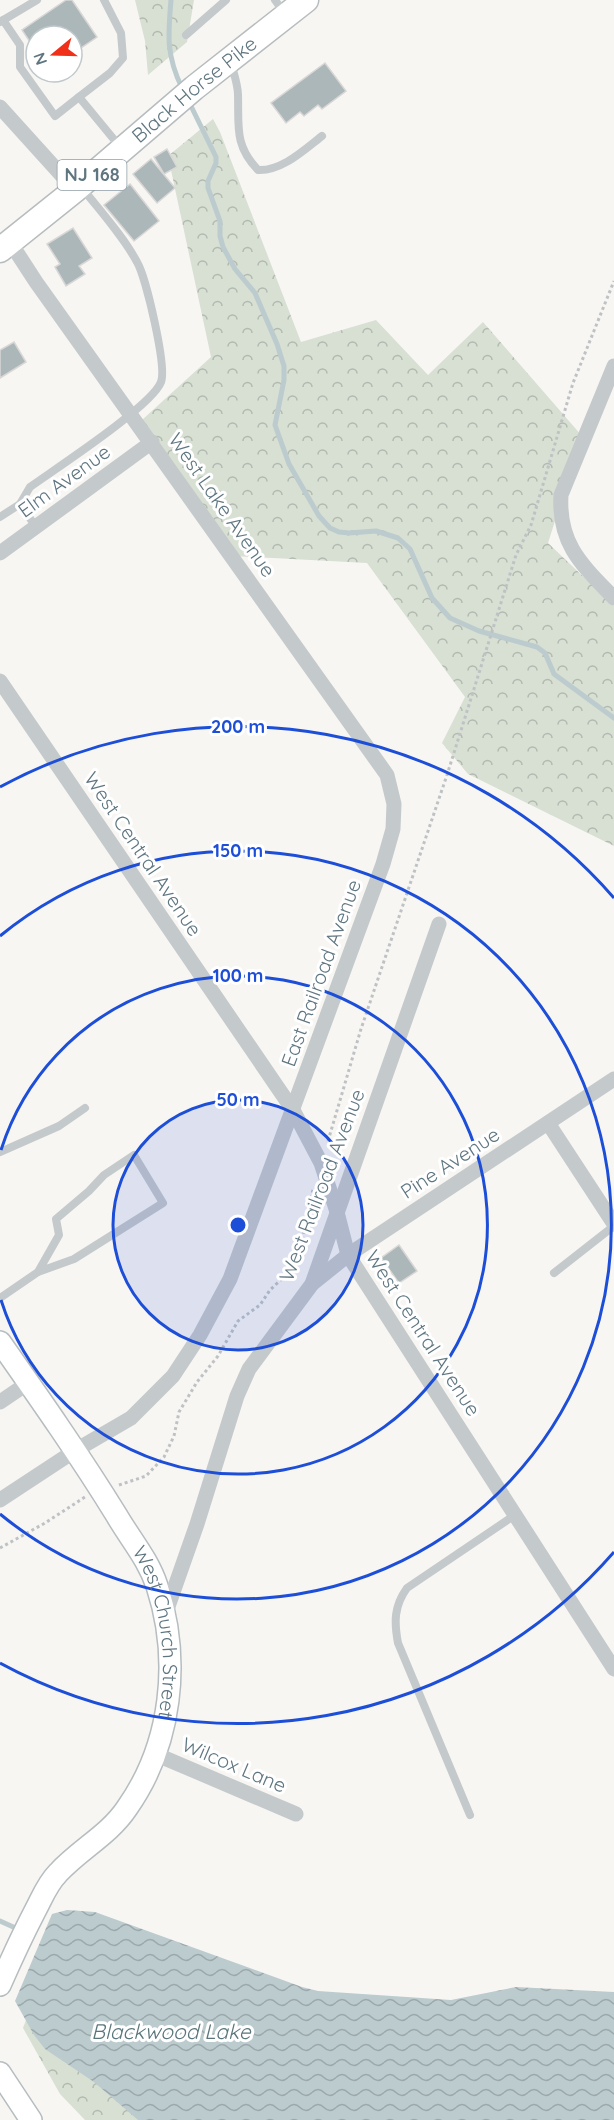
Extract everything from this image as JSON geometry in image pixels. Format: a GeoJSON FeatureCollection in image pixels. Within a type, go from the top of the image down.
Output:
{"type":"FeatureCollection","features":[{"type":"Feature","properties":{"kind":"main road","name":"Black Horse Pike"},"geometry":{"type":"LineString","coordinates":[[5,246],[230,59],[281,8],[306,0]]}},
{"type":"Feature","properties":{"kind":"main road","name":"West Church Street"},"geometry":{"type":"LineString","coordinates":[[0,1342],[76,1450],[120,1521],[140,1548],[157,1586],[170,1648],[171,1679],[168,1709],[155,1754],[128,1807],[106,1833],[58,1872],[47,1886],[0,1985]]}},
{"type":"Feature","properties":{"kind":"main road"},"geometry":{"type":"LineString","coordinates":[[0,2073],[31,2120]]}},
{"type":"Feature","properties":{"kind":"street"},"geometry":{"type":"LineString","coordinates":[[0,107],[77,188]]}},
{"type":"Feature","properties":{"kind":"street","name":"West Lake Avenue"},"geometry":{"type":"LineString","coordinates":[[5,246],[36,282],[132,413],[387,774],[392,796]]}},
{"type":"Feature","properties":{"kind":"street"},"geometry":{"type":"LineString","coordinates":[[614,366],[561,495],[560,516],[569,544],[580,564],[614,598]]}},
{"type":"Feature","properties":{"kind":"street","name":"Elm Avenue"},"geometry":{"type":"LineString","coordinates":[[0,553],[152,442]]}},
{"type":"Feature","properties":{"kind":"street","name":"West Central Avenue"},"geometry":{"type":"LineString","coordinates":[[0,681],[293,1110],[321,1163],[348,1255],[614,1669]]}},
{"type":"Feature","properties":{"kind":"street","name":"East Railroad Avenue"},"geometry":{"type":"LineString","coordinates":[[0,1500],[76,1450],[131,1418],[173,1376],[200,1335],[230,1279],[383,864],[393,829],[392,796]]}},
{"type":"Feature","properties":{"kind":"street","name":"West Railroad Avenue"},"geometry":{"type":"LineString","coordinates":[[164,1618],[197,1524],[237,1396],[249,1369],[312,1284],[439,924]]}},
{"type":"Feature","properties":{"kind":"street","name":"Pine Avenue"},"geometry":{"type":"LineString","coordinates":[[312,1284],[348,1255],[614,1079]]}},
{"type":"Feature","properties":{"kind":"street"},"geometry":{"type":"LineString","coordinates":[[548,1123],[614,1225]]}},
{"type":"Feature","properties":{"kind":"street"},"geometry":{"type":"LineString","coordinates":[[0,1402],[28,1383]]}},
{"type":"Feature","properties":{"kind":"street","name":"Wilcox Lane"},"geometry":{"type":"LineString","coordinates":[[155,1754],[296,1814]]}},
{"type":"Feature","properties":{"kind":"lane"},"geometry":{"type":"LineString","coordinates":[[37,0],[1,21],[20,45],[20,67],[56,116],[110,73],[123,58],[121,33],[104,0]]}},
{"type":"Feature","properties":{"kind":"lane"},"geometry":{"type":"LineString","coordinates":[[186,34],[226,0]]}},
{"type":"Feature","properties":{"kind":"lane"},"geometry":{"type":"LineString","coordinates":[[230,59],[237,88],[237,117],[244,152],[258,170],[269,170],[296,157],[322,136]]}},
{"type":"Feature","properties":{"kind":"lane"},"geometry":{"type":"LineString","coordinates":[[80,98],[122,149]]}},
{"type":"Feature","properties":{"kind":"lane"},"geometry":{"type":"LineString","coordinates":[[0,517],[20,504],[30,487],[132,413],[152,396],[162,381],[161,353],[138,264],[77,188]]}},
{"type":"Feature","properties":{"kind":"lane"},"geometry":{"type":"LineString","coordinates":[[20,504],[36,526]]}},
{"type":"Feature","properties":{"kind":"lane"},"geometry":{"type":"LineString","coordinates":[[0,1152],[59,1126],[85,1108]]}},
{"type":"Feature","properties":{"kind":"lane"},"geometry":{"type":"LineString","coordinates":[[0,1298],[38,1272],[74,1259],[163,1203],[134,1155],[104,1175],[56,1219],[59,1235],[38,1272]]}},
{"type":"Feature","properties":{"kind":"lane"},"geometry":{"type":"LineString","coordinates":[[554,1273],[614,1225]]}},
{"type":"Feature","properties":{"kind":"lane"},"geometry":{"type":"LineString","coordinates":[[470,1815],[398,1643],[394,1623],[401,1597],[407,1588],[515,1515]]}},
{"type":"Feature","properties":{"kind":"path"},"geometry":{"type":"LineString","coordinates":[[475,684],[516,555],[531,525],[573,383],[614,281]]}},
{"type":"Feature","properties":{"kind":"green space"},"geometry":{"type":"Polygon","coordinates":[[[135,0],[194,0],[187,42],[148,75],[145,41],[135,0]]]}},
{"type":"Feature","properties":{"kind":"green space"},"geometry":{"type":"Polygon","coordinates":[[[213,119],[301,342],[376,320],[428,375],[483,322],[582,436],[548,543],[614,606],[614,846],[468,774],[442,743],[465,697],[367,563],[233,556],[142,420],[211,357],[168,156],[213,119]]]}},
{"type":"Feature","properties":{"kind":"green space"},"geometry":{"type":"Polygon","coordinates":[[[28,2015],[160,2120],[85,2120],[60,2094],[23,2028],[28,2015]]]}},
{"type":"Feature","properties":{"kind":"water","name":"Blackwood Lake"},"geometry":{"type":"Polygon","coordinates":[[[67,1910],[95,1912],[318,1991],[451,2000],[516,1987],[614,1992],[614,2120],[138,2120],[94,2082],[45,2049],[34,2035],[15,2001],[52,1914],[67,1910]]]}},
{"type":"Feature","properties":{"kind":"building"},"geometry":{"type":"Polygon","coordinates":[[[66,0],[72,0],[97,37],[84,46],[84,24],[31,24],[66,0]]]}},
{"type":"Feature","properties":{"kind":"building"},"geometry":{"type":"Polygon","coordinates":[[[325,63],[346,91],[322,109],[318,105],[304,116],[300,112],[286,123],[271,103],[325,63]]]}},
{"type":"Feature","properties":{"kind":"building"},"geometry":{"type":"Polygon","coordinates":[[[167,149],[177,167],[164,174],[154,157],[167,149]]]}},
{"type":"Feature","properties":{"kind":"building"},"geometry":{"type":"Polygon","coordinates":[[[151,159],[175,188],[157,203],[133,174],[151,159]]]}},
{"type":"Feature","properties":{"kind":"building"},"geometry":{"type":"Polygon","coordinates":[[[130,184],[159,221],[134,241],[104,205],[130,184]]]}},
{"type":"Feature","properties":{"kind":"building"},"geometry":{"type":"Polygon","coordinates":[[[73,228],[92,258],[79,266],[85,274],[66,286],[55,267],[60,264],[47,244],[73,228]]]}},
{"type":"Feature","properties":{"kind":"building"},"geometry":{"type":"Polygon","coordinates":[[[14,342],[26,362],[0,378],[0,350],[14,342]]]}},
{"type":"Feature","properties":{"kind":"building"},"geometry":{"type":"Polygon","coordinates":[[[399,1245],[417,1271],[399,1283],[381,1258],[399,1245]]]}},
{"type":"Feature","properties":{"kind":"waterway"},"geometry":{"type":"LineString","coordinates":[[171,0],[169,45],[173,65],[182,88]]}},
{"type":"Feature","properties":{"kind":"waterway"},"geometry":{"type":"LineString","coordinates":[[189,102],[216,157],[208,188],[220,221],[223,247],[235,269],[255,293],[284,366],[284,380],[275,425],[289,464],[319,516],[330,528],[339,532],[376,531],[398,538],[410,549],[432,598],[450,618],[479,631],[537,647],[545,653],[554,674],[614,718]]}},
{"type":"Feature","properties":{"kind":"waterway"},"geometry":{"type":"LineString","coordinates":[[0,1921],[20,1930]]}}]}
